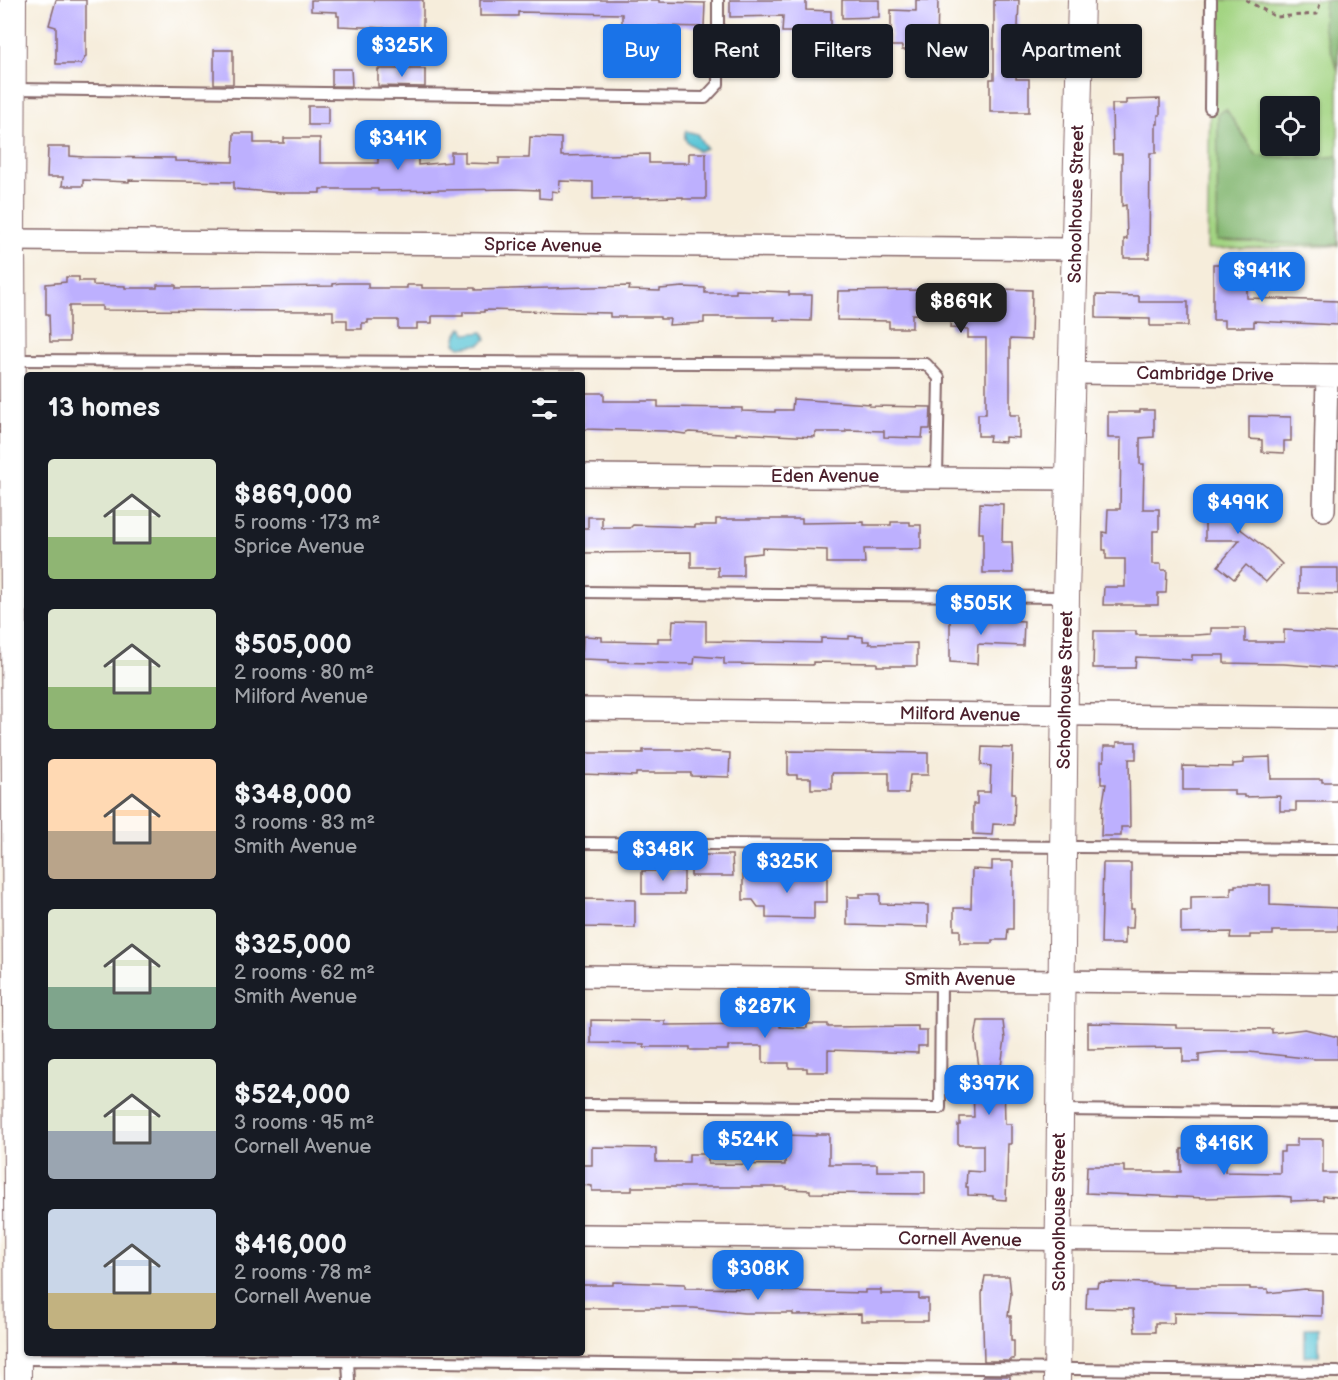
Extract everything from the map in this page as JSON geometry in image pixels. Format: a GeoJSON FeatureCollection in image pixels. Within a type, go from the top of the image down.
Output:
{"type":"FeatureCollection","features":[{"type":"Feature","properties":{"kind":"street"},"geometry":{"type":"LineString","coordinates":[[13,0],[13,470],[21,585],[22,836],[14,972],[22,1102],[22,1230],[18,1370]]}},
{"type":"Feature","properties":{"kind":"street","name":"Schoolhouse Street"},"geometry":{"type":"LineString","coordinates":[[1057,1375],[1066,597],[1081,0]]}},
{"type":"Feature","properties":{"kind":"street","name":"Sprice Avenue"},"geometry":{"type":"LineString","coordinates":[[12,240],[1075,249]]}},
{"type":"Feature","properties":{"kind":"street","name":"Cambridge Drive"},"geometry":{"type":"LineString","coordinates":[[1073,373],[1333,376]]}},
{"type":"Feature","properties":{"kind":"street"},"geometry":{"type":"LineString","coordinates":[[1324,510],[1333,376]]}},
{"type":"Feature","properties":{"kind":"street","name":"Eden Avenue"},"geometry":{"type":"LineString","coordinates":[[585,474],[1069,479]]}},
{"type":"Feature","properties":{"kind":"street","name":"Milford Avenue"},"geometry":{"type":"LineString","coordinates":[[585,709],[1338,718]]}},
{"type":"Feature","properties":{"kind":"street","name":"Smith Avenue"},"geometry":{"type":"LineString","coordinates":[[585,976],[1338,984]]}},
{"type":"Feature","properties":{"kind":"street","name":"Cornell Avenue"},"geometry":{"type":"LineString","coordinates":[[585,1235],[1338,1242]]}},
{"type":"Feature","properties":{"kind":"lane"},"geometry":{"type":"LineString","coordinates":[[13,89],[705,98],[718,84],[718,0]]}},
{"type":"Feature","properties":{"kind":"lane"},"geometry":{"type":"LineString","coordinates":[[1210,108],[1211,0]]}},
{"type":"Feature","properties":{"kind":"lane"},"geometry":{"type":"LineString","coordinates":[[14,360],[926,364],[939,378],[937,477]]}},
{"type":"Feature","properties":{"kind":"lane"},"geometry":{"type":"LineString","coordinates":[[585,592],[1066,597]]}},
{"type":"Feature","properties":{"kind":"lane"},"geometry":{"type":"LineString","coordinates":[[585,843],[1338,849]]}},
{"type":"Feature","properties":{"kind":"lane"},"geometry":{"type":"LineString","coordinates":[[585,1106],[940,1108],[941,979]]}},
{"type":"Feature","properties":{"kind":"lane"},"geometry":{"type":"LineString","coordinates":[[1059,1110],[1338,1113]]}},
{"type":"Feature","properties":{"kind":"lane"},"geometry":{"type":"LineString","coordinates":[[348,1361],[348,1380]]}},
{"type":"Feature","properties":{"kind":"lane"},"geometry":{"type":"LineString","coordinates":[[18,1370],[348,1361],[1057,1375],[1338,1372]]}},
{"type":"Feature","properties":{"kind":"path"},"geometry":{"type":"LineString","coordinates":[[1246,0],[1276,17],[1317,14],[1321,0]]}},
{"type":"Feature","properties":{"kind":"green space"},"geometry":{"type":"Polygon","coordinates":[[[1212,0],[1338,0],[1338,246],[1207,249],[1212,0]]]}},
{"type":"Feature","properties":{"kind":"green space"},"geometry":{"type":"Polygon","coordinates":[[[1325,0],[1338,0],[1338,71],[1323,27],[1325,0]]]}},
{"type":"Feature","properties":{"kind":"green space"},"geometry":{"type":"Polygon","coordinates":[[[1226,109],[1257,156],[1319,158],[1338,156],[1338,245],[1217,241],[1218,114],[1226,109]]]}},
{"type":"Feature","properties":{"kind":"water"},"geometry":{"type":"Polygon","coordinates":[[[686,131],[697,134],[706,148],[698,151],[688,143],[685,138],[686,131]]]}},
{"type":"Feature","properties":{"kind":"water"},"geometry":{"type":"Polygon","coordinates":[[[461,328],[467,334],[483,332],[486,339],[480,344],[460,347],[455,343],[461,328]]]}},
{"type":"Feature","properties":{"kind":"water"},"geometry":{"type":"Polygon","coordinates":[[[1305,1328],[1319,1328],[1319,1356],[1305,1356],[1305,1328]]]}},
{"type":"Feature","properties":{"kind":"building"},"geometry":{"type":"Polygon","coordinates":[[[56,0],[86,0],[86,56],[81,64],[56,64],[56,27],[49,25],[56,0]]]}},
{"type":"Feature","properties":{"kind":"building"},"geometry":{"type":"Polygon","coordinates":[[[311,0],[423,0],[423,44],[384,44],[384,28],[339,26],[337,12],[311,11],[311,0]]]}},
{"type":"Feature","properties":{"kind":"building"},"geometry":{"type":"Polygon","coordinates":[[[480,0],[659,0],[659,2],[705,3],[704,24],[693,24],[693,27],[681,26],[681,24],[622,24],[622,14],[518,12],[518,16],[480,16],[480,0]]]}},
{"type":"Feature","properties":{"kind":"building"},"geometry":{"type":"Polygon","coordinates":[[[730,0],[806,0],[806,10],[831,11],[831,24],[792,24],[792,32],[782,32],[783,16],[730,17],[730,0]]]}},
{"type":"Feature","properties":{"kind":"building"},"geometry":{"type":"Polygon","coordinates":[[[842,0],[879,0],[879,17],[842,18],[842,0]]]}},
{"type":"Feature","properties":{"kind":"building"},"geometry":{"type":"Polygon","coordinates":[[[916,0],[938,0],[937,24],[905,24],[905,50],[902,50],[902,46],[893,46],[891,10],[916,11],[916,0]]]}},
{"type":"Feature","properties":{"kind":"building"},"geometry":{"type":"Polygon","coordinates":[[[994,0],[1019,0],[1018,24],[1001,24],[1001,78],[1029,79],[1029,112],[990,112],[990,79],[994,79],[994,0]]]}},
{"type":"Feature","properties":{"kind":"building"},"geometry":{"type":"Polygon","coordinates":[[[214,50],[233,50],[233,84],[214,84],[214,50]]]}},
{"type":"Feature","properties":{"kind":"building"},"geometry":{"type":"Polygon","coordinates":[[[332,69],[351,69],[352,86],[332,86],[332,69]]]}},
{"type":"Feature","properties":{"kind":"building"},"geometry":{"type":"Polygon","coordinates":[[[378,69],[425,69],[425,87],[378,86],[378,69]]]}},
{"type":"Feature","properties":{"kind":"building"},"geometry":{"type":"Polygon","coordinates":[[[1160,99],[1160,115],[1158,115],[1158,124],[1156,124],[1156,153],[1150,153],[1149,258],[1124,258],[1124,239],[1127,239],[1126,205],[1122,206],[1122,154],[1113,154],[1112,104],[1126,104],[1126,100],[1160,99]]]}},
{"type":"Feature","properties":{"kind":"building"},"geometry":{"type":"Polygon","coordinates":[[[308,106],[328,106],[328,125],[308,125],[308,106]]]}},
{"type":"Feature","properties":{"kind":"building"},"geometry":{"type":"Polygon","coordinates":[[[234,133],[254,133],[254,143],[284,143],[284,138],[320,138],[320,163],[378,163],[378,155],[404,155],[404,146],[418,146],[418,165],[451,162],[451,152],[465,152],[465,163],[499,164],[499,158],[529,158],[530,137],[561,138],[561,156],[649,154],[649,163],[689,163],[689,153],[706,153],[706,199],[683,199],[683,197],[593,199],[593,182],[560,181],[559,192],[552,191],[552,199],[539,198],[539,190],[320,189],[320,193],[281,193],[234,189],[234,182],[83,180],[83,186],[62,186],[63,177],[47,177],[48,147],[70,147],[70,156],[175,158],[175,161],[233,162],[234,133]]]}},
{"type":"Feature","properties":{"kind":"building"},"geometry":{"type":"Polygon","coordinates":[[[1213,264],[1247,264],[1247,298],[1338,301],[1338,325],[1254,321],[1254,327],[1224,327],[1224,320],[1213,320],[1213,264]]]}},
{"type":"Feature","properties":{"kind":"building"},"geometry":{"type":"Polygon","coordinates":[[[66,277],[79,277],[79,281],[93,281],[93,285],[125,286],[125,288],[157,288],[157,285],[176,285],[176,288],[333,286],[333,284],[340,283],[368,283],[368,288],[407,288],[407,285],[422,285],[422,288],[475,288],[475,290],[630,286],[629,290],[660,291],[660,289],[683,287],[705,288],[705,293],[736,293],[736,290],[789,292],[789,295],[812,295],[811,321],[774,320],[775,317],[704,317],[704,323],[669,325],[670,319],[660,319],[660,317],[610,317],[610,313],[484,310],[484,312],[463,312],[463,316],[432,316],[432,323],[417,323],[417,329],[398,329],[398,320],[368,320],[368,323],[362,323],[362,329],[347,329],[347,320],[333,320],[333,311],[102,310],[102,306],[69,306],[69,342],[50,342],[49,314],[46,314],[46,284],[66,282],[66,277]]]}},
{"type":"Feature","properties":{"kind":"building"},"geometry":{"type":"Polygon","coordinates":[[[998,289],[1032,290],[1031,340],[1010,339],[1010,415],[1019,415],[1019,438],[1005,437],[1005,442],[989,441],[990,436],[978,436],[978,414],[986,414],[986,338],[968,338],[968,329],[950,328],[951,315],[912,314],[912,328],[889,328],[889,321],[837,320],[838,291],[922,290],[922,294],[952,294],[952,290],[998,292],[998,289]]]}},
{"type":"Feature","properties":{"kind":"building"},"geometry":{"type":"Polygon","coordinates":[[[1096,295],[1139,296],[1139,302],[1188,302],[1188,326],[1150,326],[1150,319],[1096,318],[1096,295]]]}},
{"type":"Feature","properties":{"kind":"building"},"geometry":{"type":"Polygon","coordinates":[[[585,393],[604,393],[604,401],[658,401],[658,407],[742,408],[742,411],[792,410],[793,399],[870,404],[869,406],[931,407],[930,429],[923,429],[922,438],[884,437],[884,431],[815,432],[815,437],[736,433],[736,435],[690,432],[685,434],[665,431],[585,429],[585,393]]]}},
{"type":"Feature","properties":{"kind":"building"},"geometry":{"type":"Polygon","coordinates":[[[1140,410],[1154,410],[1154,437],[1140,438],[1140,464],[1144,464],[1143,509],[1159,509],[1159,531],[1153,531],[1153,564],[1161,564],[1161,570],[1167,570],[1166,593],[1158,593],[1158,605],[1103,605],[1104,587],[1125,587],[1125,559],[1106,559],[1106,550],[1103,550],[1103,532],[1107,533],[1108,509],[1120,509],[1121,438],[1108,438],[1108,412],[1140,412],[1140,410]]]}},
{"type":"Feature","properties":{"kind":"building"},"geometry":{"type":"Polygon","coordinates":[[[1249,416],[1291,417],[1291,441],[1284,441],[1284,453],[1262,452],[1262,440],[1249,439],[1249,416]]]}},
{"type":"Feature","properties":{"kind":"building"},"geometry":{"type":"Polygon","coordinates":[[[1209,492],[1255,492],[1255,518],[1226,518],[1268,550],[1282,564],[1266,582],[1246,565],[1234,579],[1218,566],[1240,540],[1205,540],[1205,518],[1209,518],[1209,492]]]}},
{"type":"Feature","properties":{"kind":"building"},"geometry":{"type":"Polygon","coordinates":[[[980,503],[1003,504],[1002,542],[1012,542],[1013,573],[983,573],[983,533],[979,533],[980,503]]]}},
{"type":"Feature","properties":{"kind":"building"},"geometry":{"type":"Polygon","coordinates":[[[588,517],[602,517],[602,528],[630,528],[633,525],[695,527],[695,525],[716,525],[716,519],[802,519],[802,523],[864,522],[864,525],[910,522],[910,525],[921,525],[921,549],[864,549],[865,563],[827,563],[827,550],[762,548],[762,553],[743,555],[743,576],[718,576],[718,567],[691,567],[691,552],[585,553],[585,528],[588,528],[588,517]]]}},
{"type":"Feature","properties":{"kind":"building"},"geometry":{"type":"Polygon","coordinates":[[[1299,568],[1338,568],[1338,594],[1299,593],[1299,568]]]}},
{"type":"Feature","properties":{"kind":"building"},"geometry":{"type":"Polygon","coordinates":[[[950,617],[1024,621],[1023,646],[978,644],[977,664],[950,662],[950,617]]]}},
{"type":"Feature","properties":{"kind":"building"},"geometry":{"type":"Polygon","coordinates":[[[673,620],[706,621],[706,641],[821,643],[821,638],[849,639],[849,636],[863,637],[863,641],[869,641],[869,644],[917,643],[917,666],[813,662],[813,665],[724,664],[724,658],[695,656],[694,664],[609,662],[609,660],[585,659],[585,636],[602,637],[602,641],[658,642],[658,638],[672,638],[673,620]]]}},
{"type":"Feature","properties":{"kind":"building"},"geometry":{"type":"Polygon","coordinates":[[[1211,628],[1245,628],[1245,642],[1284,642],[1284,630],[1338,633],[1338,668],[1224,663],[1224,655],[1192,655],[1192,660],[1136,657],[1135,668],[1093,668],[1094,631],[1136,631],[1136,635],[1196,635],[1211,634],[1211,628]]]}},
{"type":"Feature","properties":{"kind":"building"},"geometry":{"type":"Polygon","coordinates":[[[1117,742],[1136,742],[1136,759],[1129,759],[1130,827],[1121,827],[1121,836],[1101,836],[1106,784],[1101,784],[1101,761],[1104,761],[1104,746],[1117,746],[1117,742]]]}},
{"type":"Feature","properties":{"kind":"building"},"geometry":{"type":"Polygon","coordinates":[[[982,747],[1013,748],[1014,825],[993,824],[992,835],[973,834],[973,804],[977,804],[977,792],[990,792],[991,766],[981,765],[982,747]]]}},
{"type":"Feature","properties":{"kind":"building"},"geometry":{"type":"Polygon","coordinates":[[[643,750],[685,750],[730,753],[729,777],[691,776],[691,773],[636,773],[636,776],[585,774],[585,753],[643,753],[643,750]]]}},
{"type":"Feature","properties":{"kind":"building"},"geometry":{"type":"Polygon","coordinates":[[[788,751],[928,753],[928,775],[910,775],[908,793],[889,793],[889,773],[832,773],[832,789],[811,789],[811,778],[797,778],[797,775],[788,775],[788,751]]]}},
{"type":"Feature","properties":{"kind":"building"},"geometry":{"type":"Polygon","coordinates":[[[1270,757],[1271,779],[1322,779],[1322,782],[1338,782],[1338,802],[1296,802],[1296,811],[1280,811],[1280,796],[1244,797],[1244,795],[1234,795],[1234,790],[1183,790],[1183,766],[1233,767],[1233,764],[1244,763],[1244,758],[1270,757]]]}},
{"type":"Feature","properties":{"kind":"building"},"geometry":{"type":"Polygon","coordinates":[[[691,855],[732,855],[733,876],[691,876],[691,855]]]}},
{"type":"Feature","properties":{"kind":"building"},"geometry":{"type":"Polygon","coordinates":[[[992,861],[1013,861],[1013,929],[1008,929],[1007,940],[992,940],[992,943],[960,943],[960,930],[954,930],[954,908],[971,908],[972,869],[992,870],[992,861]]]}},
{"type":"Feature","properties":{"kind":"building"},"geometry":{"type":"Polygon","coordinates":[[[1103,863],[1131,863],[1133,928],[1125,928],[1125,944],[1101,944],[1103,863]]]}},
{"type":"Feature","properties":{"kind":"building"},"geometry":{"type":"Polygon","coordinates":[[[642,871],[684,871],[684,894],[642,894],[642,871]]]}},
{"type":"Feature","properties":{"kind":"building"},"geometry":{"type":"Polygon","coordinates":[[[809,871],[827,875],[827,902],[814,902],[814,919],[766,918],[766,907],[758,907],[753,900],[743,900],[743,875],[791,876],[791,874],[806,874],[809,871]]]}},
{"type":"Feature","properties":{"kind":"building"},"geometry":{"type":"Polygon","coordinates":[[[1270,885],[1270,905],[1338,908],[1338,931],[1273,931],[1273,935],[1250,935],[1250,938],[1230,938],[1231,932],[1181,933],[1181,911],[1191,911],[1191,897],[1231,896],[1231,887],[1270,885]]]}},
{"type":"Feature","properties":{"kind":"building"},"geometry":{"type":"Polygon","coordinates":[[[860,894],[880,894],[880,904],[928,905],[928,927],[847,925],[847,897],[860,897],[860,894]]]}},
{"type":"Feature","properties":{"kind":"building"},"geometry":{"type":"Polygon","coordinates":[[[585,899],[635,900],[635,928],[585,927],[585,899]]]}},
{"type":"Feature","properties":{"kind":"building"},"geometry":{"type":"Polygon","coordinates":[[[591,1020],[665,1021],[665,1025],[780,1024],[780,1027],[807,1028],[807,1024],[828,1024],[828,1027],[918,1026],[918,1030],[927,1030],[927,1046],[918,1046],[918,1053],[828,1050],[828,1072],[807,1072],[807,1068],[789,1068],[789,1063],[763,1063],[763,1046],[728,1046],[728,1050],[690,1050],[690,1047],[644,1047],[644,1044],[591,1043],[591,1020]]]}},
{"type":"Feature","properties":{"kind":"building"},"geometry":{"type":"Polygon","coordinates":[[[978,1021],[1003,1021],[1005,1039],[999,1080],[1004,1080],[1005,1124],[1011,1124],[1006,1200],[993,1199],[993,1196],[968,1195],[967,1171],[983,1172],[983,1145],[958,1145],[960,1117],[974,1117],[973,1088],[979,1087],[979,1081],[981,1081],[975,1039],[978,1021]]]}},
{"type":"Feature","properties":{"kind":"building"},"geometry":{"type":"Polygon","coordinates":[[[1088,1023],[1176,1025],[1176,1028],[1272,1029],[1272,1033],[1305,1029],[1338,1037],[1338,1059],[1315,1059],[1249,1052],[1217,1052],[1199,1054],[1199,1062],[1183,1062],[1183,1048],[1088,1049],[1088,1023]]]}},
{"type":"Feature","properties":{"kind":"building"},"geometry":{"type":"Polygon","coordinates":[[[816,1134],[829,1134],[829,1164],[877,1164],[877,1171],[925,1171],[925,1194],[810,1193],[810,1190],[787,1189],[787,1187],[632,1187],[632,1191],[592,1191],[592,1186],[585,1185],[585,1165],[592,1165],[592,1147],[656,1148],[656,1162],[689,1162],[689,1154],[708,1154],[708,1164],[785,1165],[785,1135],[816,1136],[816,1134]]]}},
{"type":"Feature","properties":{"kind":"building"},"geometry":{"type":"Polygon","coordinates":[[[1191,1136],[1215,1136],[1215,1145],[1225,1145],[1225,1172],[1280,1173],[1280,1152],[1284,1152],[1284,1146],[1297,1146],[1297,1139],[1323,1139],[1323,1173],[1338,1173],[1338,1197],[1323,1196],[1323,1200],[1291,1201],[1291,1197],[1280,1196],[1205,1198],[1086,1193],[1087,1166],[1124,1166],[1124,1172],[1181,1172],[1181,1149],[1191,1149],[1191,1136]]]}},
{"type":"Feature","properties":{"kind":"building"},"geometry":{"type":"Polygon","coordinates":[[[985,1276],[1009,1276],[1011,1294],[1008,1316],[1011,1316],[1011,1341],[1014,1341],[1014,1359],[1011,1361],[984,1361],[982,1294],[985,1276]]]}},
{"type":"Feature","properties":{"kind":"building"},"geometry":{"type":"Polygon","coordinates":[[[613,1282],[685,1284],[685,1288],[784,1287],[784,1291],[865,1293],[865,1290],[881,1290],[881,1294],[919,1294],[919,1299],[928,1299],[928,1321],[861,1321],[861,1314],[793,1315],[793,1313],[744,1313],[694,1308],[585,1308],[585,1285],[613,1285],[613,1282]]]}},
{"type":"Feature","properties":{"kind":"building"},"geometry":{"type":"Polygon","coordinates":[[[1098,1282],[1152,1283],[1174,1285],[1174,1287],[1250,1287],[1250,1289],[1268,1289],[1268,1293],[1304,1289],[1322,1290],[1322,1316],[1174,1313],[1174,1323],[1155,1323],[1155,1332],[1135,1332],[1133,1309],[1086,1308],[1087,1287],[1097,1287],[1098,1282]]]}},
{"type":"Feature","properties":{"kind":"building"},"geometry":{"type":"Polygon","coordinates":[[[983,1376],[1010,1376],[1010,1380],[983,1380],[983,1376]]]}}]}
